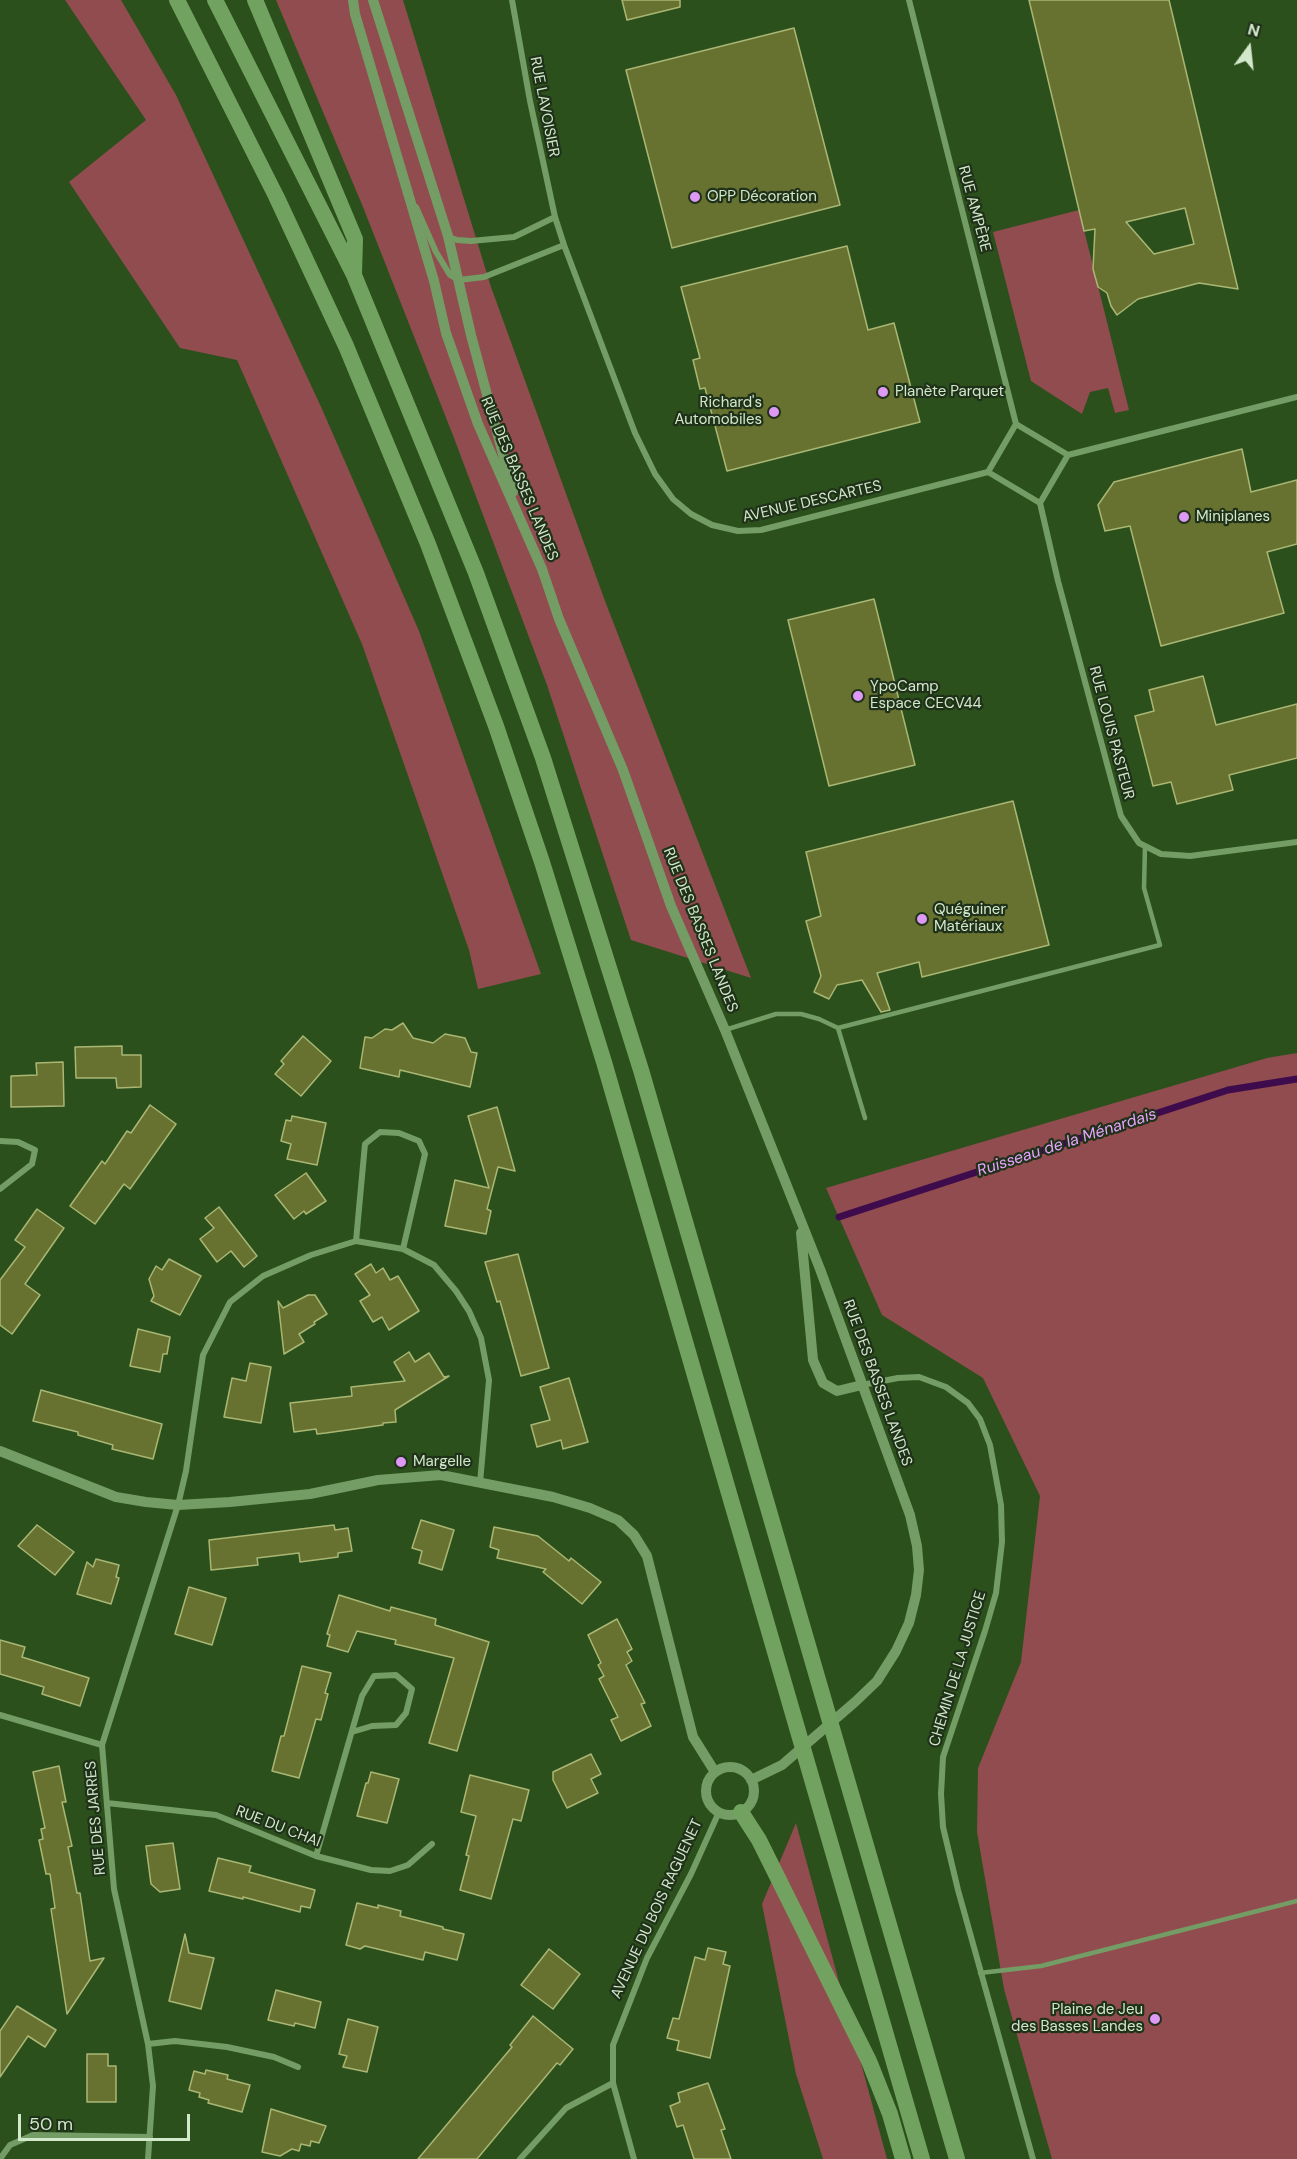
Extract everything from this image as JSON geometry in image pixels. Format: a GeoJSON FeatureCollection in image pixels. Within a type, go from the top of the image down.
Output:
{"type":"FeatureCollection","features":[{"type":"Feature","properties":{"kind":"highway"},"geometry":{"type":"LineString","coordinates":[[177,0],[276,196],[346,346],[428,544],[480,682],[534,840],[597,1041],[922,2159]]}},
{"type":"Feature","properties":{"kind":"highway"},"geometry":{"type":"LineString","coordinates":[[215,0],[354,275],[476,573],[543,758],[641,1070],[957,2159]]}},
{"type":"Feature","properties":{"kind":"highway"},"geometry":{"type":"LineString","coordinates":[[255,0],[355,239],[354,275]]}},
{"type":"Feature","properties":{"kind":"highway"},"geometry":{"type":"LineString","coordinates":[[741,1812],[759,1840],[869,2061],[890,2114],[903,2159]]}},
{"type":"Feature","properties":{"kind":"street","name":"RUE DES BASSES LANDES"},"geometry":{"type":"LineString","coordinates":[[353,0],[434,281],[446,333],[478,424],[542,569],[558,619],[623,770],[670,906],[725,1030],[800,1221],[910,1515],[919,1570],[909,1623],[896,1651],[877,1681],[855,1702],[782,1765],[751,1780]]}},
{"type":"Feature","properties":{"kind":"street"},"geometry":{"type":"LineString","coordinates":[[373,0],[448,236],[471,335],[523,530]]}},
{"type":"Feature","properties":{"kind":"street","name":"RUE LAVOISIER"},"geometry":{"type":"LineString","coordinates":[[512,0],[530,101],[555,218],[564,245]]}},
{"type":"Feature","properties":{"kind":"street","name":"RUE AMPÈRE"},"geometry":{"type":"LineString","coordinates":[[909,0],[1016,424]]}},
{"type":"Feature","properties":{"kind":"street"},"geometry":{"type":"LineString","coordinates":[[408,194],[422,218],[436,252],[450,275],[459,280],[484,277],[564,245]]}},
{"type":"Feature","properties":{"kind":"street"},"geometry":{"type":"LineString","coordinates":[[448,236],[457,240],[471,241],[514,237],[555,218]]}},
{"type":"Feature","properties":{"kind":"street","name":"AVENUE DESCARTES"},"geometry":{"type":"LineString","coordinates":[[564,245],[634,434],[673,499],[691,514],[712,525],[738,531],[761,530],[988,472]]}},
{"type":"Feature","properties":{"kind":"street"},"geometry":{"type":"LineString","coordinates":[[1068,455],[1040,503],[988,472],[1016,424],[1068,455],[1297,397]]}},
{"type":"Feature","properties":{"kind":"street","name":"RUE LOUIS PASTEUR"},"geometry":{"type":"LineString","coordinates":[[1040,503],[1058,581],[1120,816],[1139,843],[1145,846]]}},
{"type":"Feature","properties":{"kind":"street"},"geometry":{"type":"LineString","coordinates":[[1145,846],[1161,854],[1190,856],[1297,842]]}},
{"type":"Feature","properties":{"kind":"street"},"geometry":{"type":"LineString","coordinates":[[403,1249],[425,1154],[419,1141],[399,1133],[380,1132],[365,1144],[356,1241],[403,1249],[434,1264],[469,1311],[481,1338],[489,1380],[480,1483]]}},
{"type":"Feature","properties":{"kind":"street"},"geometry":{"type":"LineString","coordinates":[[0,1141],[18,1142],[35,1150],[32,1164],[0,1189]]}},
{"type":"Feature","properties":{"kind":"street"},"geometry":{"type":"LineString","coordinates":[[800,1221],[813,1360],[822,1383],[837,1391],[862,1385]]}},
{"type":"Feature","properties":{"kind":"street","name":"RUE DES JARRES"},"geometry":{"type":"LineString","coordinates":[[148,2159],[153,2086],[148,2044],[114,1889],[102,1745],[178,1505],[186,1471],[203,1355],[230,1302],[262,1276],[311,1255],[356,1241]]}},
{"type":"Feature","properties":{"kind":"street","name":"CHEMIN DE LA JUSTICE"},"geometry":{"type":"LineString","coordinates":[[862,1385],[898,1378],[918,1377],[946,1387],[968,1403],[980,1419],[990,1445],[1001,1505],[1002,1542],[996,1593],[943,1757],[941,1794],[943,1827],[980,1973],[1033,2159]]}},
{"type":"Feature","properties":{"kind":"street"},"geometry":{"type":"LineString","coordinates":[[0,1451],[116,1497],[178,1505],[310,1494],[378,1480],[441,1474],[553,1497],[590,1508],[618,1520],[634,1536],[647,1556],[693,1737],[715,1772]]}},
{"type":"Feature","properties":{"kind":"street"},"geometry":{"type":"LineString","coordinates":[[316,1856],[362,1696],[374,1676],[396,1675],[412,1689],[406,1713],[396,1725],[372,1726],[352,1732]]}},
{"type":"Feature","properties":{"kind":"street"},"geometry":{"type":"LineString","coordinates":[[0,1715],[102,1745]]}},
{"type":"Feature","properties":{"kind":"street"},"geometry":{"type":"LineString","coordinates":[[731,1767],[746,1773],[751,1780],[753,1787],[751,1802],[741,1812],[733,1814],[719,1812],[712,1807],[706,1793],[706,1785],[715,1772],[731,1767]]}},
{"type":"Feature","properties":{"kind":"street","name":"RUE DU CHAI"},"geometry":{"type":"LineString","coordinates":[[107,1803],[216,1815],[316,1856],[370,1870],[390,1871],[408,1865],[432,1844]]}},
{"type":"Feature","properties":{"kind":"street","name":"AVENUE DU BOIS RAGUENET"},"geometry":{"type":"LineString","coordinates":[[634,2159],[613,2083],[613,2045],[647,1958],[691,1874],[719,1812]]}},
{"type":"Feature","properties":{"kind":"street"},"geometry":{"type":"LineString","coordinates":[[148,2044],[175,2041],[227,2047],[274,2058],[298,2067]]}},
{"type":"Feature","properties":{"kind":"street"},"geometry":{"type":"LineString","coordinates":[[520,2159],[566,2108],[613,2083]]}},
{"type":"Feature","properties":{"kind":"street"},"geometry":{"type":"LineString","coordinates":[[0,2159],[10,2145],[33,2135],[150,2137]]}},
{"type":"Feature","properties":{"kind":"lane"},"geometry":{"type":"LineString","coordinates":[[725,1030],[776,1014],[801,1014],[819,1018],[838,1028],[1160,945],[1144,888],[1145,846]]}},
{"type":"Feature","properties":{"kind":"lane"},"geometry":{"type":"LineString","coordinates":[[838,1028],[865,1118]]}},
{"type":"Feature","properties":{"kind":"lane"},"geometry":{"type":"LineString","coordinates":[[980,1973],[1041,1966],[1297,1901]]}},
{"type":"Feature","properties":{"kind":"shaded area"},"geometry":{"type":"Polygon","coordinates":[[[65,0],[121,0],[176,95],[322,409],[419,631],[541,974],[478,989],[469,950],[362,644],[237,360],[180,348],[69,182],[146,120],[65,0]]]}},
{"type":"Feature","properties":{"kind":"shaded area"},"geometry":{"type":"Polygon","coordinates":[[[276,0],[403,0],[491,287],[605,601],[751,978],[631,940],[547,685],[454,438],[363,207],[276,0]]]}},
{"type":"Feature","properties":{"kind":"shaded area"},"geometry":{"type":"Polygon","coordinates":[[[1079,210],[1129,410],[1115,413],[1108,388],[1090,392],[1082,414],[1031,381],[993,232],[1079,210]]]}},
{"type":"Feature","properties":{"kind":"shaded area"},"geometry":{"type":"Polygon","coordinates":[[[1297,1053],[1297,2159],[1052,2159],[1004,1989],[977,1832],[978,1768],[1021,1662],[1040,1496],[983,1378],[882,1315],[826,1188],[1267,1058],[1297,1053]]]}},
{"type":"Feature","properties":{"kind":"shaded area"},"geometry":{"type":"Polygon","coordinates":[[[796,1823],[887,2159],[823,2159],[796,2074],[762,1904],[796,1823]]]}},
{"type":"Feature","properties":{"kind":"building"},"geometry":{"type":"Polygon","coordinates":[[[622,0],[680,0],[680,7],[627,20],[622,0]]]}},
{"type":"Feature","properties":{"kind":"building"},"geometry":{"type":"Polygon","coordinates":[[[1029,0],[1169,0],[1238,289],[1199,283],[1138,299],[1117,315],[1107,293],[1098,287],[1093,269],[1095,229],[1084,231],[1029,0]],[[1185,208],[1126,222],[1154,254],[1194,244],[1185,208]]]}},
{"type":"Feature","properties":{"kind":"building"},"geometry":{"type":"Polygon","coordinates":[[[794,28],[840,205],[672,248],[626,70],[794,28]]]}},
{"type":"Feature","properties":{"kind":"building"},"geometry":{"type":"Polygon","coordinates":[[[847,246],[868,330],[894,323],[920,422],[727,471],[705,388],[700,389],[693,360],[700,358],[681,287],[847,246]]]}},
{"type":"Feature","properties":{"kind":"building"},"geometry":{"type":"Polygon","coordinates":[[[1242,449],[1251,492],[1297,480],[1297,544],[1267,552],[1284,613],[1161,646],[1130,526],[1105,531],[1098,505],[1114,482],[1242,449]]]}},
{"type":"Feature","properties":{"kind":"building"},"geometry":{"type":"Polygon","coordinates":[[[874,599],[915,765],[829,786],[788,620],[874,599]]]}},
{"type":"Feature","properties":{"kind":"building"},"geometry":{"type":"Polygon","coordinates":[[[1203,676],[1216,725],[1297,704],[1297,758],[1229,775],[1233,790],[1177,804],[1171,782],[1153,786],[1135,716],[1154,711],[1149,690],[1203,676]]]}},
{"type":"Feature","properties":{"kind":"building"},"geometry":{"type":"Polygon","coordinates":[[[1013,801],[1049,945],[922,977],[919,962],[877,973],[890,1010],[881,1012],[862,980],[837,985],[829,999],[814,992],[821,976],[806,921],[821,916],[806,852],[1013,801]]]}},
{"type":"Feature","properties":{"kind":"building"},"geometry":{"type":"Polygon","coordinates":[[[403,1023],[413,1038],[433,1043],[445,1034],[465,1038],[471,1052],[477,1053],[470,1087],[400,1070],[399,1077],[360,1068],[365,1037],[372,1038],[385,1029],[392,1030],[403,1023]]]}},
{"type":"Feature","properties":{"kind":"building"},"geometry":{"type":"Polygon","coordinates":[[[303,1036],[331,1061],[301,1096],[275,1074],[284,1064],[281,1061],[303,1036]]]}},
{"type":"Feature","properties":{"kind":"building"},"geometry":{"type":"Polygon","coordinates":[[[122,1046],[122,1055],[141,1055],[141,1087],[117,1088],[116,1078],[76,1078],[75,1047],[122,1046]]]}},
{"type":"Feature","properties":{"kind":"building"},"geometry":{"type":"Polygon","coordinates":[[[63,1062],[64,1106],[11,1107],[11,1076],[37,1075],[36,1063],[63,1062]]]}},
{"type":"Feature","properties":{"kind":"building"},"geometry":{"type":"Polygon","coordinates":[[[150,1105],[176,1124],[130,1189],[124,1184],[95,1224],[70,1206],[102,1161],[105,1164],[127,1131],[131,1133],[150,1105]]]}},
{"type":"Feature","properties":{"kind":"building"},"geometry":{"type":"Polygon","coordinates":[[[497,1107],[515,1171],[498,1167],[487,1209],[491,1211],[486,1234],[445,1226],[455,1180],[489,1188],[468,1116],[497,1107]]]}},
{"type":"Feature","properties":{"kind":"building"},"geometry":{"type":"Polygon","coordinates":[[[292,1116],[326,1123],[317,1165],[287,1159],[291,1144],[281,1141],[286,1120],[291,1121],[292,1116]]]}},
{"type":"Feature","properties":{"kind":"building"},"geometry":{"type":"Polygon","coordinates":[[[306,1173],[326,1201],[306,1214],[304,1211],[294,1219],[275,1195],[306,1173]]]}},
{"type":"Feature","properties":{"kind":"building"},"geometry":{"type":"Polygon","coordinates":[[[219,1207],[257,1256],[244,1267],[231,1251],[217,1262],[200,1239],[214,1228],[205,1218],[219,1207]]]}},
{"type":"Feature","properties":{"kind":"building"},"geometry":{"type":"Polygon","coordinates":[[[37,1209],[64,1228],[25,1284],[40,1295],[12,1334],[0,1325],[0,1280],[25,1247],[15,1240],[37,1209]]]}},
{"type":"Feature","properties":{"kind":"building"},"geometry":{"type":"Polygon","coordinates":[[[518,1254],[549,1368],[521,1376],[500,1301],[497,1302],[485,1262],[518,1254]]]}},
{"type":"Feature","properties":{"kind":"building"},"geometry":{"type":"Polygon","coordinates":[[[169,1259],[201,1276],[180,1315],[151,1301],[154,1296],[149,1279],[156,1266],[162,1270],[169,1259]]]}},
{"type":"Feature","properties":{"kind":"building"},"geometry":{"type":"Polygon","coordinates":[[[371,1264],[376,1273],[383,1268],[390,1280],[398,1276],[419,1311],[389,1330],[382,1317],[373,1322],[360,1301],[370,1295],[355,1274],[371,1264]]]}},
{"type":"Feature","properties":{"kind":"building"},"geometry":{"type":"Polygon","coordinates":[[[308,1295],[315,1295],[327,1314],[299,1334],[304,1342],[284,1354],[278,1301],[283,1308],[308,1295]]]}},
{"type":"Feature","properties":{"kind":"building"},"geometry":{"type":"Polygon","coordinates":[[[138,1329],[170,1337],[167,1354],[163,1354],[160,1372],[130,1366],[138,1329]]]}},
{"type":"Feature","properties":{"kind":"building"},"geometry":{"type":"Polygon","coordinates":[[[409,1352],[415,1362],[429,1353],[444,1377],[449,1376],[395,1410],[396,1422],[317,1434],[316,1429],[294,1432],[290,1403],[352,1396],[351,1387],[405,1381],[394,1362],[409,1352]]]}},
{"type":"Feature","properties":{"kind":"building"},"geometry":{"type":"Polygon","coordinates":[[[250,1363],[271,1367],[261,1423],[224,1417],[232,1378],[246,1381],[250,1363]]]}},
{"type":"Feature","properties":{"kind":"building"},"geometry":{"type":"Polygon","coordinates":[[[569,1378],[588,1442],[563,1449],[561,1440],[537,1447],[531,1425],[550,1420],[540,1387],[569,1378]]]}},
{"type":"Feature","properties":{"kind":"building"},"geometry":{"type":"Polygon","coordinates":[[[41,1390],[162,1424],[153,1459],[112,1449],[113,1445],[78,1435],[78,1432],[33,1421],[41,1390]]]}},
{"type":"Feature","properties":{"kind":"building"},"geometry":{"type":"Polygon","coordinates":[[[421,1520],[454,1530],[442,1570],[419,1563],[422,1551],[412,1548],[421,1520]]]}},
{"type":"Feature","properties":{"kind":"building"},"geometry":{"type":"Polygon","coordinates":[[[37,1525],[74,1552],[55,1575],[18,1546],[37,1525]]]}},
{"type":"Feature","properties":{"kind":"building"},"geometry":{"type":"Polygon","coordinates":[[[334,1525],[335,1530],[348,1528],[352,1551],[338,1553],[338,1557],[300,1562],[299,1553],[257,1558],[258,1565],[211,1570],[209,1540],[334,1525]]]}},
{"type":"Feature","properties":{"kind":"building"},"geometry":{"type":"Polygon","coordinates":[[[494,1527],[538,1536],[569,1561],[571,1558],[601,1582],[582,1604],[543,1572],[546,1569],[497,1558],[499,1550],[490,1547],[494,1527]]]}},
{"type":"Feature","properties":{"kind":"building"},"geometry":{"type":"Polygon","coordinates":[[[96,1559],[119,1565],[116,1577],[119,1578],[111,1604],[77,1594],[87,1562],[93,1567],[96,1559]]]}},
{"type":"Feature","properties":{"kind":"building"},"geometry":{"type":"Polygon","coordinates":[[[189,1587],[226,1598],[212,1645],[175,1634],[189,1587]]]}},
{"type":"Feature","properties":{"kind":"building"},"geometry":{"type":"Polygon","coordinates":[[[339,1595],[390,1611],[391,1607],[436,1619],[435,1625],[489,1642],[457,1751],[429,1743],[454,1658],[395,1644],[396,1640],[357,1631],[348,1652],[327,1646],[330,1635],[327,1634],[339,1595]]]}},
{"type":"Feature","properties":{"kind":"building"},"geometry":{"type":"Polygon","coordinates":[[[617,1619],[632,1649],[627,1652],[632,1661],[626,1665],[645,1703],[641,1704],[651,1726],[621,1741],[611,1720],[618,1717],[599,1679],[604,1676],[598,1665],[601,1663],[588,1635],[617,1619]]]}},
{"type":"Feature","properties":{"kind":"building"},"geometry":{"type":"Polygon","coordinates":[[[0,1640],[25,1647],[22,1657],[89,1678],[80,1706],[42,1694],[44,1687],[0,1674],[0,1640]]]}},
{"type":"Feature","properties":{"kind":"building"},"geometry":{"type":"Polygon","coordinates":[[[302,1666],[331,1673],[321,1720],[316,1719],[299,1778],[272,1771],[281,1736],[284,1736],[302,1666]]]}},
{"type":"Feature","properties":{"kind":"building"},"geometry":{"type":"Polygon","coordinates":[[[591,1754],[601,1774],[591,1779],[598,1793],[567,1808],[553,1780],[553,1772],[591,1754]]]}},
{"type":"Feature","properties":{"kind":"building"},"geometry":{"type":"Polygon","coordinates":[[[59,1766],[66,1802],[62,1802],[72,1846],[68,1847],[77,1893],[80,1893],[90,1961],[104,1958],[67,2014],[51,1909],[55,1908],[50,1874],[46,1874],[39,1840],[43,1839],[41,1829],[45,1828],[33,1772],[59,1766]]]}},
{"type":"Feature","properties":{"kind":"building"},"geometry":{"type":"Polygon","coordinates":[[[371,1772],[399,1779],[387,1823],[357,1816],[371,1772]]]}},
{"type":"Feature","properties":{"kind":"building"},"geometry":{"type":"Polygon","coordinates":[[[470,1775],[529,1790],[521,1821],[513,1819],[491,1899],[460,1890],[476,1816],[461,1812],[470,1775]]]}},
{"type":"Feature","properties":{"kind":"building"},"geometry":{"type":"Polygon","coordinates":[[[173,1843],[180,1889],[160,1892],[151,1884],[146,1846],[173,1843]]]}},
{"type":"Feature","properties":{"kind":"building"},"geometry":{"type":"Polygon","coordinates":[[[218,1858],[251,1866],[249,1872],[315,1890],[310,1908],[301,1906],[300,1912],[209,1891],[218,1858]]]}},
{"type":"Feature","properties":{"kind":"building"},"geometry":{"type":"Polygon","coordinates":[[[357,1903],[401,1911],[400,1916],[464,1934],[457,1960],[425,1952],[423,1960],[365,1946],[360,1949],[346,1945],[357,1903]]]}},
{"type":"Feature","properties":{"kind":"building"},"geometry":{"type":"Polygon","coordinates":[[[185,1934],[189,1953],[214,1958],[201,2009],[169,2001],[185,1934]]]}},
{"type":"Feature","properties":{"kind":"building"},"geometry":{"type":"Polygon","coordinates":[[[708,1948],[726,1952],[723,1964],[730,1966],[710,2058],[677,2050],[679,2041],[667,2038],[673,2018],[679,2019],[695,1957],[705,1960],[708,1948]]]}},
{"type":"Feature","properties":{"kind":"building"},"geometry":{"type":"Polygon","coordinates":[[[549,1949],[580,1974],[553,2009],[521,1985],[549,1949]]]}},
{"type":"Feature","properties":{"kind":"building"},"geometry":{"type":"Polygon","coordinates":[[[276,1990],[321,2002],[315,2028],[268,2020],[276,1990]]]}},
{"type":"Feature","properties":{"kind":"building"},"geometry":{"type":"Polygon","coordinates":[[[17,2006],[56,2030],[45,2047],[28,2036],[0,2077],[0,2031],[17,2006]]]}},
{"type":"Feature","properties":{"kind":"building"},"geometry":{"type":"Polygon","coordinates":[[[533,2016],[573,2049],[560,2065],[557,2063],[477,2159],[418,2159],[512,2047],[510,2045],[533,2016]]]}},
{"type":"Feature","properties":{"kind":"building"},"geometry":{"type":"Polygon","coordinates":[[[348,2019],[378,2027],[367,2072],[343,2067],[347,2056],[339,2054],[348,2019]]]}},
{"type":"Feature","properties":{"kind":"building"},"geometry":{"type":"Polygon","coordinates":[[[87,2054],[108,2054],[108,2066],[116,2066],[116,2102],[87,2102],[87,2054]]]}},
{"type":"Feature","properties":{"kind":"building"},"geometry":{"type":"Polygon","coordinates":[[[206,2070],[228,2075],[227,2079],[250,2085],[242,2112],[208,2103],[209,2100],[199,2097],[200,2093],[189,2090],[194,2071],[205,2074],[206,2070]]]}},
{"type":"Feature","properties":{"kind":"building"},"geometry":{"type":"Polygon","coordinates":[[[708,2083],[725,2129],[721,2130],[731,2159],[694,2159],[683,2125],[677,2127],[670,2106],[680,2102],[678,2093],[708,2083]]]}},
{"type":"Feature","properties":{"kind":"building"},"geometry":{"type":"Polygon","coordinates":[[[271,2109],[326,2126],[319,2143],[311,2141],[310,2146],[301,2144],[299,2151],[292,2149],[280,2156],[262,2152],[271,2109]]]}},
{"type":"Feature","properties":{"kind":"waterway","name":"Ruisseau de la Ménardais"},"geometry":{"type":"LineString","coordinates":[[839,1217],[1228,1090],[1297,1079]]}},
{"type":"Feature","properties":{"kind":"place","name":"OPP Décoration"},"geometry":{"type":"Point","coordinates":[695,197]}},
{"type":"Feature","properties":{"kind":"place","name":"Planète Parquet"},"geometry":{"type":"Point","coordinates":[883,392]}},
{"type":"Feature","properties":{"kind":"place","name":"Richard's Automobiles"},"geometry":{"type":"Point","coordinates":[774,412]}},
{"type":"Feature","properties":{"kind":"place","name":"Miniplanes"},"geometry":{"type":"Point","coordinates":[1184,517]}},
{"type":"Feature","properties":{"kind":"place","name":"YpoCamp Espace CECV44"},"geometry":{"type":"Point","coordinates":[858,696]}},
{"type":"Feature","properties":{"kind":"place","name":"Quéguiner Matériaux"},"geometry":{"type":"Point","coordinates":[922,919]}},
{"type":"Feature","properties":{"kind":"place","name":"Margelle"},"geometry":{"type":"Point","coordinates":[401,1462]}},
{"type":"Feature","properties":{"kind":"place","name":"Plaine de Jeu des Basses Landes"},"geometry":{"type":"Point","coordinates":[1155,2019]}}]}
